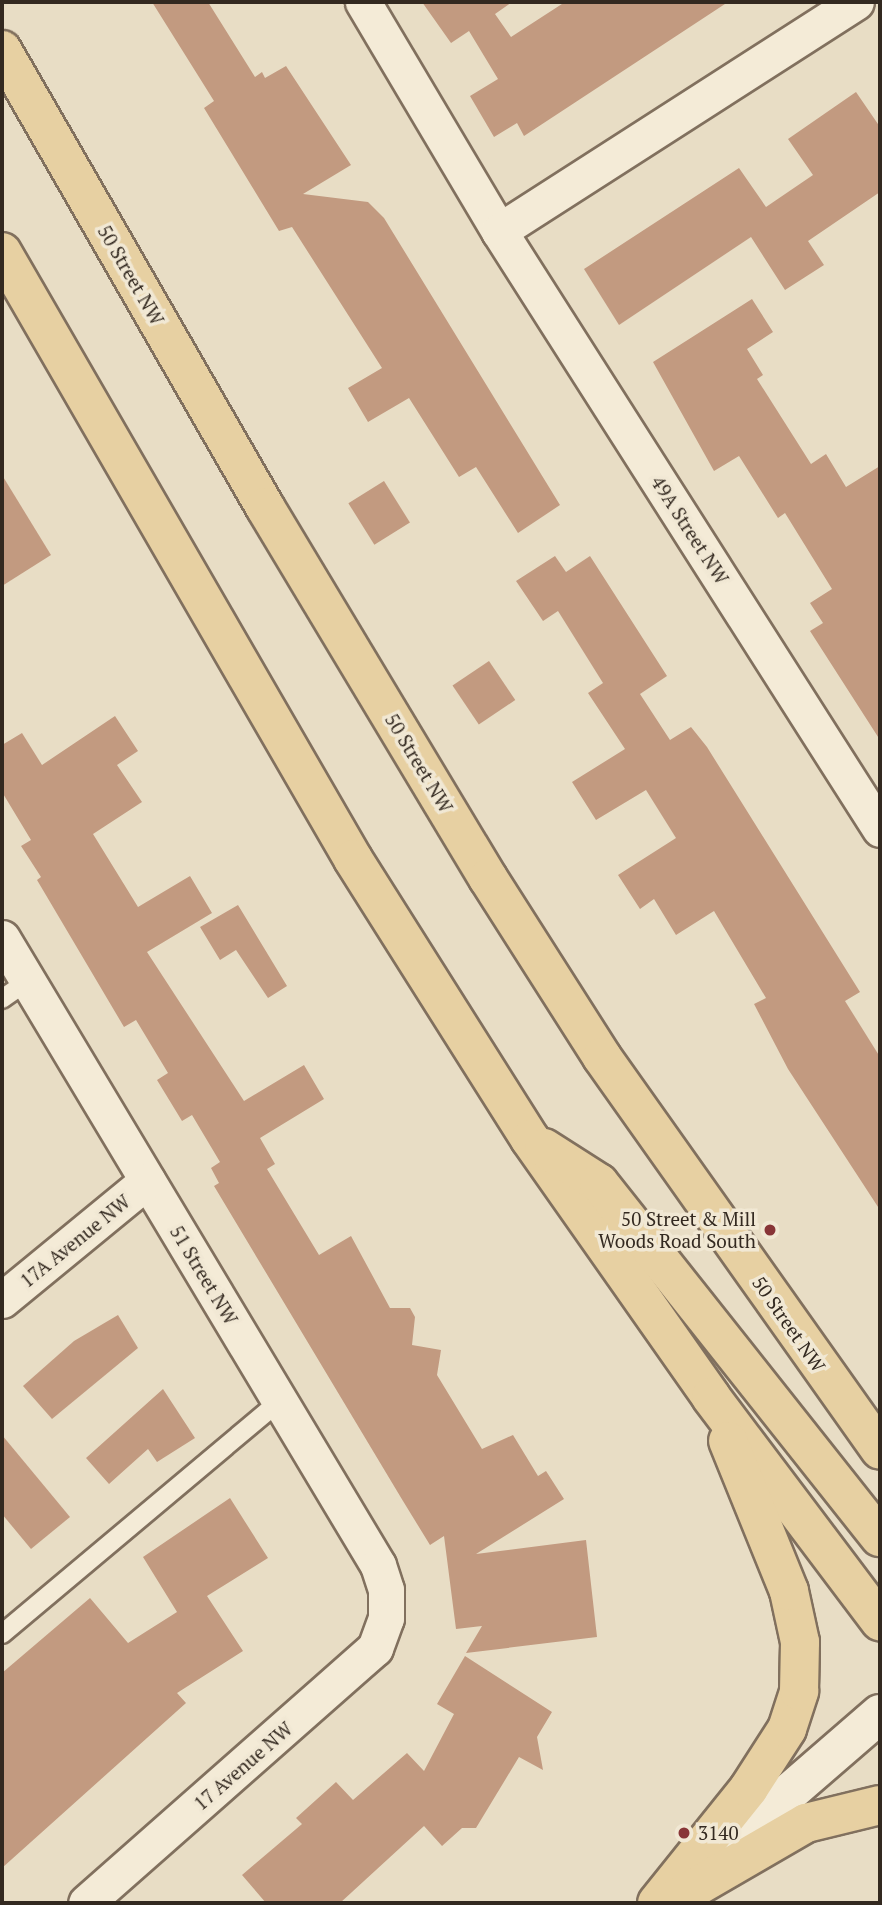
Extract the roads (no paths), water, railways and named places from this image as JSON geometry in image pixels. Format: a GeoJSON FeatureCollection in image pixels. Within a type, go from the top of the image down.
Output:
{"type":"FeatureCollection","features":[{"type":"Feature","properties":{"kind":"main road","name":"50 Street NW"},"geometry":{"type":"LineString","coordinates":[[2,50],[265,507],[488,878],[602,1057],[803,1347],[880,1449]]}},
{"type":"Feature","properties":{"kind":"main road"},"geometry":{"type":"LineString","coordinates":[[2,251],[353,859],[530,1139],[710,1396],[880,1621]]}},
{"type":"Feature","properties":{"kind":"main road"},"geometry":{"type":"LineString","coordinates":[[530,1139],[599,1183],[880,1537]]}},
{"type":"Feature","properties":{"kind":"main road"},"geometry":{"type":"LineString","coordinates":[[803,1347],[880,1413]]}},
{"type":"Feature","properties":{"kind":"main road"},"geometry":{"type":"LineString","coordinates":[[659,1903],[749,1788],[787,1729],[799,1691],[800,1642],[789,1591],[710,1396]]}},
{"type":"Feature","properties":{"kind":"main road"},"geometry":{"type":"LineString","coordinates":[[668,1903],[806,1823],[880,1805]]}},
{"type":"Feature","properties":{"kind":"street","name":"49A Street NW"},"geometry":{"type":"LineString","coordinates":[[363,2],[499,231],[880,829]]}},
{"type":"Feature","properties":{"kind":"street"},"geometry":{"type":"LineString","coordinates":[[499,231],[856,2]]}},
{"type":"Feature","properties":{"kind":"street","name":"51 Street NW"},"geometry":{"type":"LineString","coordinates":[[2,938],[15,990],[147,1181],[378,1565],[386,1618]]}},
{"type":"Feature","properties":{"kind":"street","name":"17A Avenue NW"},"geometry":{"type":"LineString","coordinates":[[2,1300],[147,1181]]}},
{"type":"Feature","properties":{"kind":"street","name":"17 Avenue NW"},"geometry":{"type":"LineString","coordinates":[[86,1903],[356,1668],[375,1648],[386,1618]]}},
{"type":"Feature","properties":{"kind":"street"},"geometry":{"type":"LineString","coordinates":[[659,1903],[880,1714]]}},
{"type":"Feature","properties":{"kind":"lane"},"geometry":{"type":"LineString","coordinates":[[2,1634],[280,1401]]}},
{"type":"Feature","properties":{"kind":"place","name":"50 Street & Mill Woods Road South"},"geometry":{"type":"Point","coordinates":[770,1230]}},
{"type":"Feature","properties":{"kind":"place","name":"3140"},"geometry":{"type":"Point","coordinates":[684,1833]}}]}
